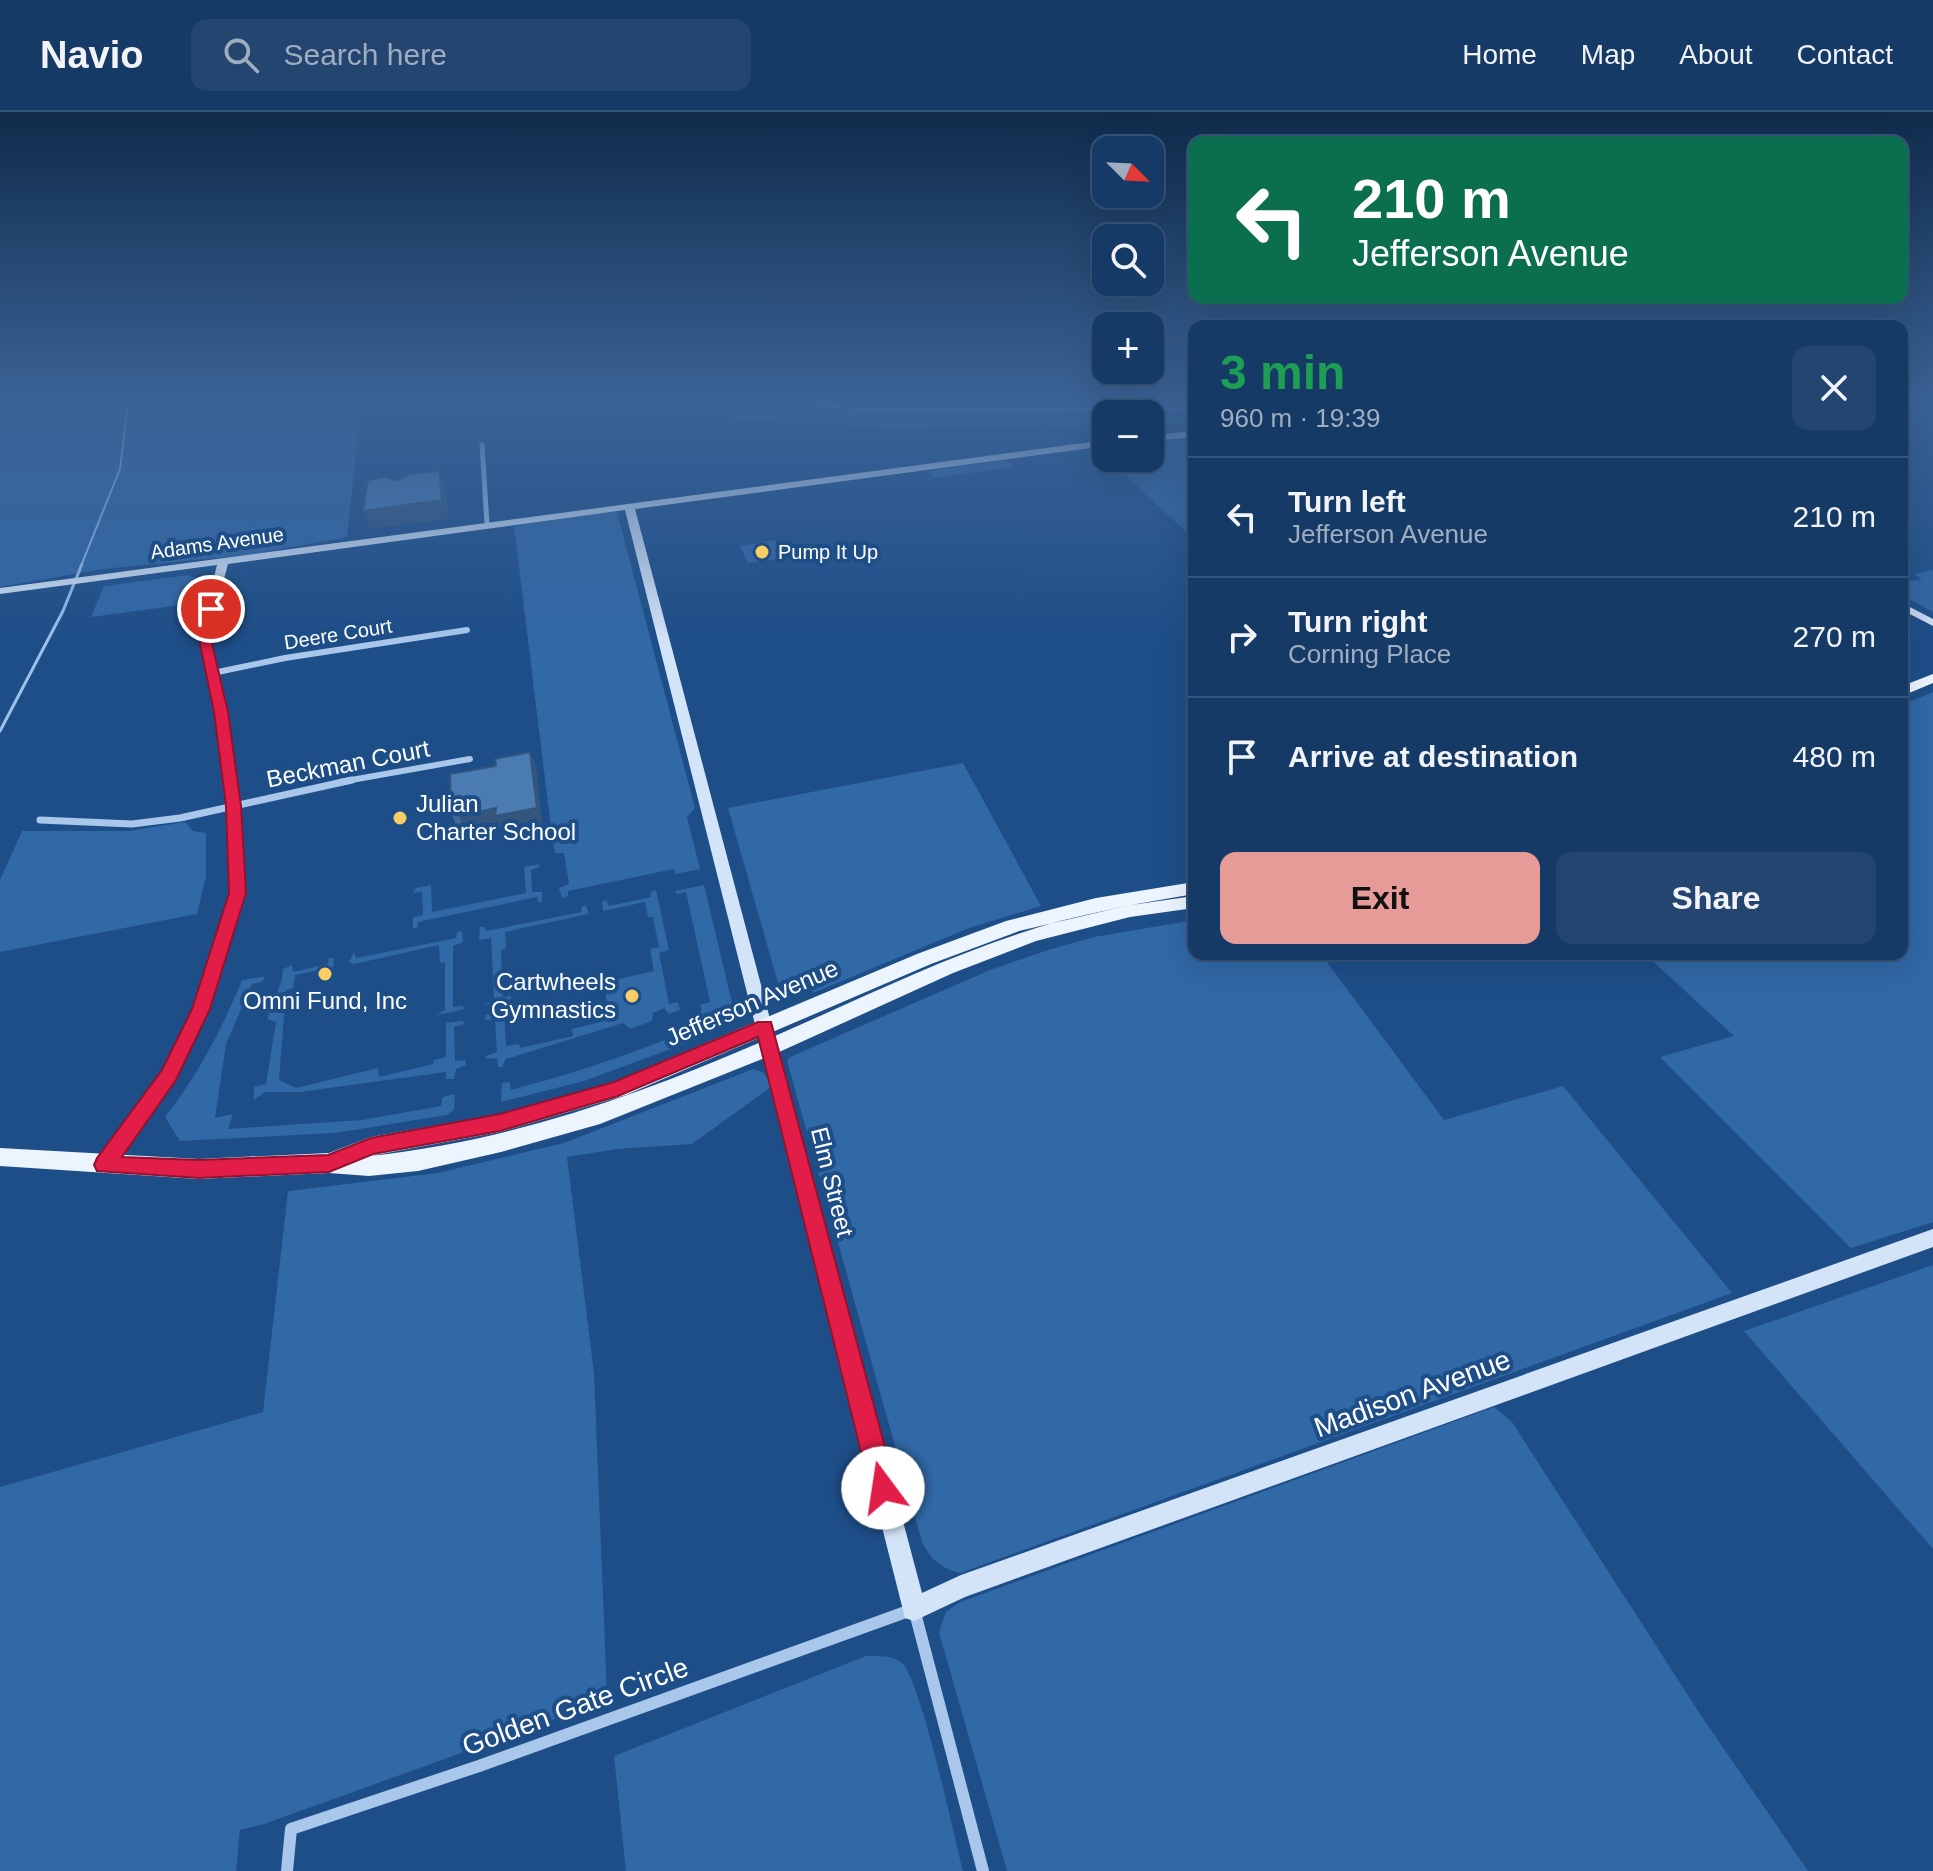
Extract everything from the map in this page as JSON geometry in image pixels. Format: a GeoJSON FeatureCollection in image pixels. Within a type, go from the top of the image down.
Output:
{"type":"FeatureCollection","features":[{"type":"Feature","properties":{"kind":"main road"},"geometry":{"type":"LineString","coordinates":[[1908,674],[1933,664]]}},
{"type":"Feature","properties":{"kind":"main road"},"geometry":{"type":"LineString","coordinates":[[1908,689],[1933,678]]}},
{"type":"Feature","properties":{"kind":"main road","name":"Jefferson Avenue"},"geometry":{"type":"LineString","coordinates":[[0,1157],[199,1169],[329,1163],[369,1166],[418,1161],[501,1143],[592,1118],[768,1037],[924,959],[1013,926],[1085,906],[1188,889]]}},
{"type":"Feature","properties":{"kind":"main road"},"geometry":{"type":"LineString","coordinates":[[1082,922],[1112,909],[1172,895],[1173,890]]}},
{"type":"Feature","properties":{"kind":"main road","name":"Jefferson Avenue"},"geometry":{"type":"LineString","coordinates":[[768,1037],[1031,936],[1130,911],[1188,903]]}},
{"type":"Feature","properties":{"kind":"street"},"geometry":{"type":"LineString","coordinates":[[484,479],[487,524]]}},
{"type":"Feature","properties":{"kind":"street","name":"Adams Avenue"},"geometry":{"type":"LineString","coordinates":[[0,591],[833,479]]}},
{"type":"Feature","properties":{"kind":"street","name":"Elm Street"},"geometry":{"type":"LineString","coordinates":[[629,506],[983,1871]]}},
{"type":"Feature","properties":{"kind":"street"},"geometry":{"type":"LineString","coordinates":[[104,1165],[169,1075],[201,1009],[238,893],[234,806],[206,644],[223,562]]}},
{"type":"Feature","properties":{"kind":"street"},"geometry":{"type":"LineString","coordinates":[[1908,609],[1933,623]]}},
{"type":"Feature","properties":{"kind":"street","name":"Deere Court"},"geometry":{"type":"LineString","coordinates":[[213,673],[285,658],[467,630]]}},
{"type":"Feature","properties":{"kind":"street","name":"Beckman Court"},"geometry":{"type":"LineString","coordinates":[[40,820],[132,824],[180,818],[304,789],[470,759]]}},
{"type":"Feature","properties":{"kind":"street","name":"Madison Avenue"},"geometry":{"type":"LineString","coordinates":[[914,1609],[961,1587],[1933,1238]]}},
{"type":"Feature","properties":{"kind":"street","name":"Golden Gate Circle"},"geometry":{"type":"LineString","coordinates":[[287,1871],[291,1829],[479,1766],[914,1609]]}},
{"type":"Feature","properties":{"kind":"shaded area"},"geometry":{"type":"Polygon","coordinates":[[[0,479],[353,479],[347,537],[248,555],[103,569],[0,587],[0,479]]]}},
{"type":"Feature","properties":{"kind":"shaded area"},"geometry":{"type":"Polygon","coordinates":[[[1130,479],[1188,479],[1188,533],[1130,479]]]}},
{"type":"Feature","properties":{"kind":"shaded area"},"geometry":{"type":"Polygon","coordinates":[[[603,511],[617,512],[695,808],[687,817],[700,869],[675,874],[674,869],[568,891],[568,896],[562,898],[559,888],[569,884],[564,853],[555,853],[553,844],[514,526],[603,511]]]}},
{"type":"Feature","properties":{"kind":"shaded area","name":"Pump It Up"},"geometry":{"type":"Polygon","coordinates":[[[776,540],[784,558],[748,563],[740,546],[776,540]]]}},
{"type":"Feature","properties":{"kind":"shaded area"},"geometry":{"type":"Polygon","coordinates":[[[1933,570],[1933,612],[1908,598],[1908,582],[1922,579],[1914,574],[1933,570]]]}},
{"type":"Feature","properties":{"kind":"shaded area"},"geometry":{"type":"Polygon","coordinates":[[[189,575],[196,578],[188,604],[91,617],[104,586],[189,575]]]}},
{"type":"Feature","properties":{"kind":"shaded area"},"geometry":{"type":"Polygon","coordinates":[[[1933,692],[1933,1222],[1851,1248],[1660,1057],[1734,1036],[1652,960],[1908,960],[1908,702],[1933,692]]]}},
{"type":"Feature","properties":{"kind":"shaded area"},"geometry":{"type":"Polygon","coordinates":[[[963,763],[1041,906],[969,928],[813,993],[811,988],[785,981],[778,983],[728,808],[963,763]]]}},
{"type":"Feature","properties":{"kind":"shaded area"},"geometry":{"type":"Polygon","coordinates":[[[185,822],[193,831],[206,833],[206,876],[197,914],[0,952],[0,880],[22,831],[129,831],[185,822]]]}},
{"type":"Feature","properties":{"kind":"shaded area"},"geometry":{"type":"Polygon","coordinates":[[[540,864],[531,870],[532,892],[542,892],[542,902],[538,902],[537,897],[418,922],[417,928],[413,928],[413,917],[423,915],[422,892],[413,893],[416,888],[431,885],[432,912],[526,893],[524,867],[540,864]]]}},
{"type":"Feature","properties":{"kind":"shaded area"},"geometry":{"type":"Polygon","coordinates":[[[704,885],[734,1011],[715,1031],[676,1047],[584,1081],[501,1102],[502,1083],[510,1082],[511,1090],[533,1084],[622,1056],[687,1031],[684,1023],[702,1010],[700,1005],[710,1002],[686,892],[677,894],[675,891],[704,885]]]}},
{"type":"Feature","properties":{"kind":"shaded area"},"geometry":{"type":"Polygon","coordinates":[[[656,890],[669,950],[659,953],[669,1004],[678,1002],[680,1010],[669,1014],[664,1008],[653,1013],[652,1021],[630,1029],[623,1023],[506,1059],[502,1067],[498,1067],[497,1058],[486,1059],[486,1056],[497,1052],[495,1019],[485,1020],[486,1015],[504,1011],[506,1046],[519,1044],[520,1048],[573,1036],[572,1029],[609,1020],[605,988],[615,986],[614,980],[654,971],[650,949],[659,947],[653,917],[648,917],[645,902],[603,911],[602,902],[606,900],[609,906],[651,897],[651,892],[656,890]]]}},
{"type":"Feature","properties":{"kind":"shaded area"},"geometry":{"type":"Polygon","coordinates":[[[586,905],[589,914],[505,932],[506,948],[501,950],[503,997],[511,996],[511,999],[484,1005],[494,999],[491,938],[479,940],[480,927],[485,927],[486,931],[581,912],[582,906],[586,905]]]}},
{"type":"Feature","properties":{"kind":"shaded area"},"geometry":{"type":"Polygon","coordinates":[[[1188,921],[1188,960],[1325,960],[1444,1120],[1563,1086],[1732,1293],[960,1573],[942,1566],[922,1542],[787,1061],[790,1057],[990,970],[1094,937],[1188,921]]]}},
{"type":"Feature","properties":{"kind":"shaded area"},"geometry":{"type":"Polygon","coordinates":[[[462,931],[463,942],[453,946],[453,1007],[463,1006],[461,1010],[436,1015],[445,1010],[445,962],[440,963],[439,945],[354,964],[349,962],[354,952],[356,958],[456,938],[457,932],[462,931]]]}},
{"type":"Feature","properties":{"kind":"shaded area"},"geometry":{"type":"Polygon","coordinates":[[[329,958],[334,958],[333,967],[295,975],[293,988],[286,990],[279,1080],[296,1088],[378,1068],[379,1077],[433,1064],[434,1060],[446,1057],[446,1023],[463,1021],[464,1024],[454,1027],[455,1061],[465,1060],[466,1065],[456,1069],[454,1079],[446,1079],[446,1072],[300,1092],[265,1092],[254,1100],[254,1087],[266,1084],[276,1022],[267,1019],[283,969],[292,965],[293,972],[328,964],[329,958]]]}},
{"type":"Feature","properties":{"kind":"shaded area"},"geometry":{"type":"Polygon","coordinates":[[[265,977],[262,982],[252,984],[226,1044],[215,1118],[233,1114],[228,1129],[362,1120],[441,1106],[443,1097],[455,1094],[454,1110],[447,1115],[335,1133],[180,1141],[165,1117],[208,1051],[242,980],[265,977]]]}},
{"type":"Feature","properties":{"kind":"shaded area"},"geometry":{"type":"Polygon","coordinates":[[[753,1069],[764,1073],[771,1087],[692,1144],[617,1149],[567,1157],[594,1373],[607,1696],[545,1723],[240,1830],[236,1871],[0,1871],[0,1487],[263,1412],[288,1191],[438,1173],[564,1143],[753,1069]]]}},
{"type":"Feature","properties":{"kind":"shaded area"},"geometry":{"type":"Polygon","coordinates":[[[1933,1265],[1933,1549],[1744,1331],[1933,1265]]]}},
{"type":"Feature","properties":{"kind":"shaded area"},"geometry":{"type":"Polygon","coordinates":[[[1494,1407],[1512,1422],[1702,1717],[1808,1871],[1007,1871],[939,1632],[946,1612],[958,1603],[1494,1407]]]}},
{"type":"Feature","properties":{"kind":"shaded area"},"geometry":{"type":"Polygon","coordinates":[[[866,1656],[898,1660],[910,1676],[927,1727],[963,1871],[626,1871],[614,1756],[866,1656]]]}},
{"type":"Feature","properties":{"kind":"building"},"geometry":{"type":"Polygon","coordinates":[[[440,479],[442,500],[363,511],[368,480],[440,479]]]}},
{"type":"Feature","properties":{"kind":"building"},"geometry":{"type":"Polygon","coordinates":[[[530,752],[537,808],[495,816],[496,808],[459,816],[451,813],[450,774],[496,766],[495,759],[530,752]]]}},
{"type":"Feature","properties":{"kind":"waterway"},"geometry":{"type":"LineString","coordinates":[[81,566],[116,479]]}},
{"type":"Feature","properties":{"kind":"waterway"},"geometry":{"type":"LineString","coordinates":[[0,731],[63,611],[82,564]]}},
{"type":"Feature","properties":{"kind":"place","name":"Pump It Up"},"geometry":{"type":"Point","coordinates":[762,552]}},
{"type":"Feature","properties":{"kind":"place","name":"Julian Charter School"},"geometry":{"type":"Point","coordinates":[400,818]}},
{"type":"Feature","properties":{"kind":"place","name":"Omni Fund, Inc"},"geometry":{"type":"Point","coordinates":[325,974]}},
{"type":"Feature","properties":{"kind":"place","name":"Cartwheels Gymnastics"},"geometry":{"type":"Point","coordinates":[632,996]}},
{"type":"Feature","properties":{"kind":"route"},"geometry":{"type":"LineString","coordinates":[[211,609],[206,644],[221,712],[234,806],[238,893],[201,1009],[169,1075],[104,1165],[199,1169],[329,1163],[371,1146],[500,1123],[618,1089],[765,1027],[883,1488]]}}]}
